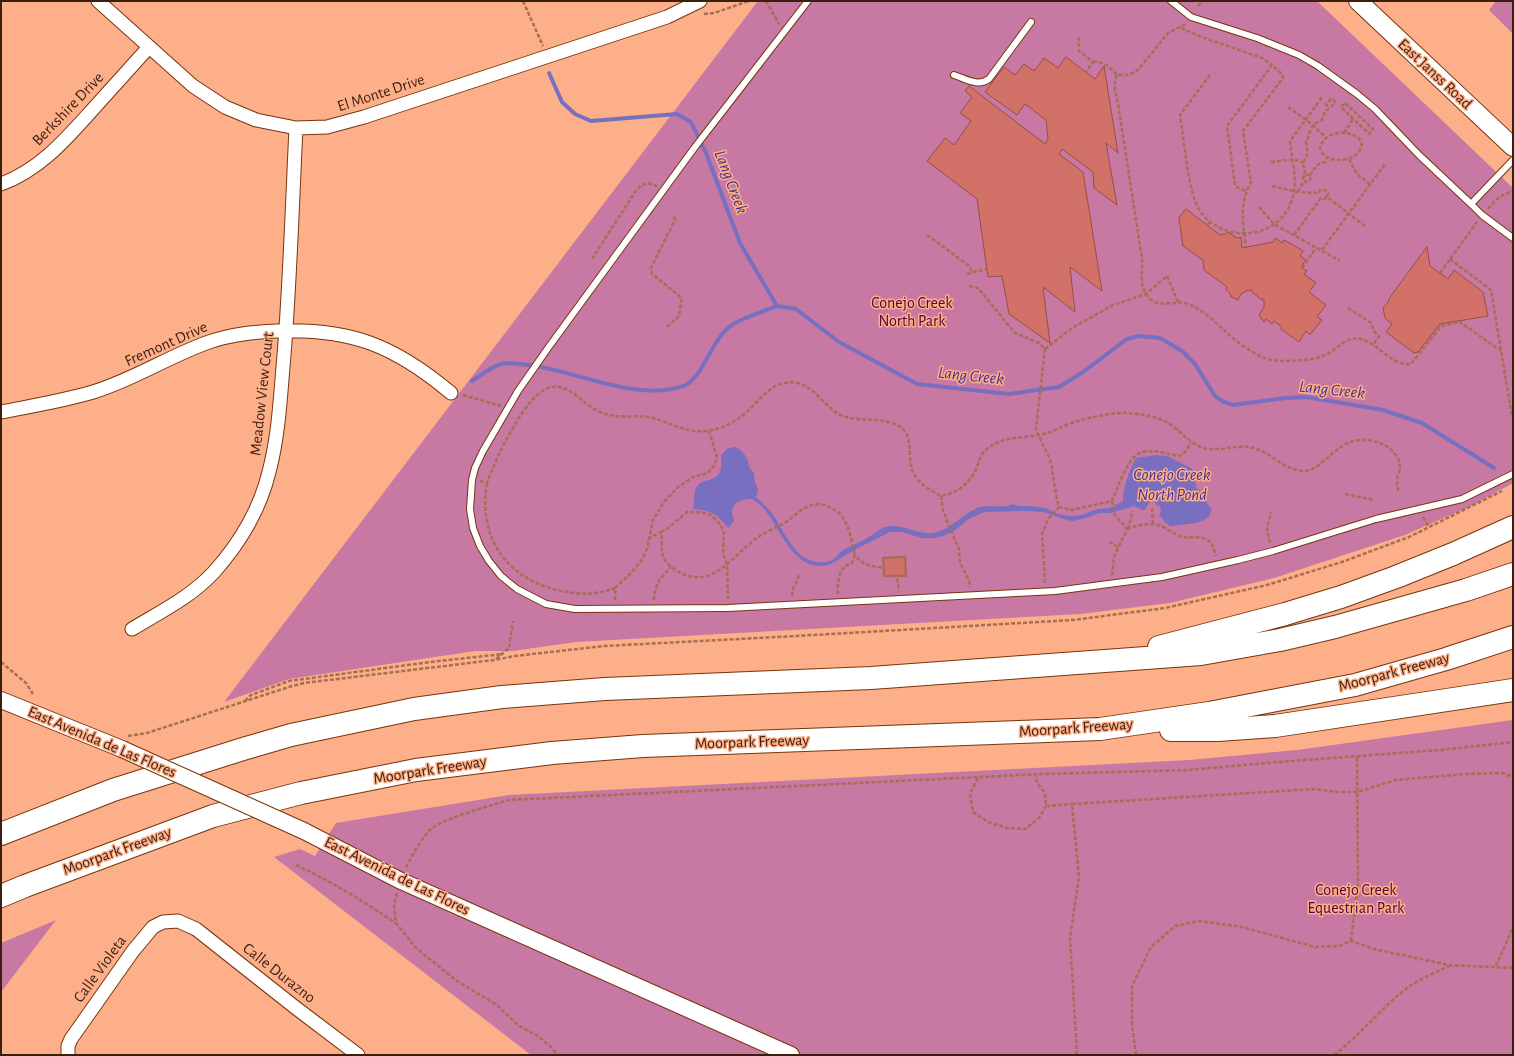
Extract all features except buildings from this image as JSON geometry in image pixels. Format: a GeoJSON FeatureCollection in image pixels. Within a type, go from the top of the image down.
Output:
{"type":"FeatureCollection","features":[{"type":"Feature","properties":{"kind":"highway"},"geometry":{"type":"LineString","coordinates":[[1098,662],[1285,614],[1341,597],[1453,554],[1513,527]]}},
{"type":"Feature","properties":{"kind":"highway"},"geometry":{"type":"LineString","coordinates":[[1481,584],[1513,569]]}},
{"type":"Feature","properties":{"kind":"highway"},"geometry":{"type":"LineString","coordinates":[[1,834],[113,790],[243,749],[291,735],[414,708],[502,697],[604,688],[870,678],[1201,654],[1280,640],[1335,627],[1399,610],[1513,574]]}},
{"type":"Feature","properties":{"kind":"highway","name":"Moorpark Freeway"},"geometry":{"type":"LineString","coordinates":[[1,896],[32,883],[214,816],[302,793],[416,770],[552,753],[643,746],[1100,729],[1209,713],[1355,685],[1446,659],[1513,637]]}},
{"type":"Feature","properties":{"kind":"highway"},"geometry":{"type":"LineString","coordinates":[[1100,729],[1218,730],[1275,726],[1513,690]]}},
{"type":"Feature","properties":{"kind":"main road","name":"East Janss Road"},"geometry":{"type":"LineString","coordinates":[[1358,1],[1513,147]]}},
{"type":"Feature","properties":{"kind":"street","name":"El Monte Drive"},"geometry":{"type":"LineString","coordinates":[[98,1],[193,86],[225,107],[256,120],[296,128],[327,127],[356,119],[667,17],[698,2]]}},
{"type":"Feature","properties":{"kind":"street","name":"Berkshire Drive"},"geometry":{"type":"LineString","coordinates":[[1,184],[10,181],[34,167],[60,146],[149,47]]}},
{"type":"Feature","properties":{"kind":"street","name":"Meadow View Court"},"geometry":{"type":"LineString","coordinates":[[132,629],[183,599],[213,573],[235,545],[256,510],[269,474],[276,441],[286,331],[296,128]]}},
{"type":"Feature","properties":{"kind":"street","name":"Fremont Drive"},"geometry":{"type":"LineString","coordinates":[[1,412],[92,392],[131,378],[180,354],[209,342],[245,333],[286,331],[328,332],[373,344],[407,360],[433,378],[451,393]]}},
{"type":"Feature","properties":{"kind":"street","name":"East Avenida de Las Flores"},"geometry":{"type":"LineString","coordinates":[[1,700],[123,743],[304,831],[403,873],[791,1055]]}},
{"type":"Feature","properties":{"kind":"street","name":"Calle Violeta"},"geometry":{"type":"LineString","coordinates":[[68,1055],[70,1039],[133,951],[153,928],[163,922],[171,920],[178,921]]}},
{"type":"Feature","properties":{"kind":"street","name":"Calle Durazno"},"geometry":{"type":"LineString","coordinates":[[178,921],[196,929],[358,1055]]}},
{"type":"Feature","properties":{"kind":"lane"},"geometry":{"type":"LineString","coordinates":[[808,1],[695,147],[548,348],[508,408],[483,451],[475,468],[472,480],[470,509],[473,528],[480,546],[489,561],[501,576],[517,589],[546,604],[575,609],[654,609],[728,608],[971,596],[1046,591],[1113,584],[1162,577],[1273,551],[1376,519],[1462,499],[1513,474]]}},
{"type":"Feature","properties":{"kind":"lane"},"geometry":{"type":"LineString","coordinates":[[1171,1],[1192,17],[1257,38],[1299,55],[1318,66],[1375,109],[1419,155],[1470,204],[1513,238]]}},
{"type":"Feature","properties":{"kind":"lane"},"geometry":{"type":"LineString","coordinates":[[954,75],[978,83],[984,82],[989,78],[1031,22]]}},
{"type":"Feature","properties":{"kind":"lane"},"geometry":{"type":"LineString","coordinates":[[1470,204],[1513,160]]}},
{"type":"Feature","properties":{"kind":"path"},"geometry":{"type":"LineString","coordinates":[[523,1],[547,56]]}},
{"type":"Feature","properties":{"kind":"path"},"geometry":{"type":"LineString","coordinates":[[698,2],[704,14],[714,13],[748,1]]}},
{"type":"Feature","properties":{"kind":"path"},"geometry":{"type":"LineString","coordinates":[[766,1],[778,23],[786,29]]}},
{"type":"Feature","properties":{"kind":"path"},"geometry":{"type":"LineString","coordinates":[[1198,6],[1203,1]]}},
{"type":"Feature","properties":{"kind":"path"},"geometry":{"type":"LineString","coordinates":[[1117,75],[1129,75],[1138,70],[1168,33],[1181,28],[1186,24]]}},
{"type":"Feature","properties":{"kind":"path"},"geometry":{"type":"LineString","coordinates":[[1181,28],[1199,36],[1257,55],[1282,74],[1283,78],[1243,131],[1251,183],[1245,192],[1243,212],[1246,247]]}},
{"type":"Feature","properties":{"kind":"path"},"geometry":{"type":"LineString","coordinates":[[1079,36],[1079,52],[1093,62],[1099,62],[1110,66],[1117,75]]}},
{"type":"Feature","properties":{"kind":"path"},"geometry":{"type":"LineString","coordinates":[[1086,72],[1093,62]]}},
{"type":"Feature","properties":{"kind":"path"},"geometry":{"type":"LineString","coordinates":[[1245,192],[1236,186],[1227,126],[1272,65]]}},
{"type":"Feature","properties":{"kind":"path"},"geometry":{"type":"LineString","coordinates":[[1117,75],[1114,81],[1115,92],[1118,103],[1142,259],[1143,269],[1141,278],[1143,288],[1151,300],[1156,303],[1170,304],[1178,302],[1197,308],[1246,348],[1267,359],[1306,360],[1325,355],[1347,340],[1358,339],[1373,345],[1385,355],[1406,364],[1411,364],[1441,326],[1460,322],[1501,351]]}},
{"type":"Feature","properties":{"kind":"path"},"geometry":{"type":"LineString","coordinates":[[1210,75],[1180,115],[1195,202],[1199,210],[1210,222],[1220,228],[1244,234],[1258,232],[1274,224],[1286,212],[1296,192],[1304,181],[1303,179],[1305,174],[1303,163],[1307,157],[1308,150],[1306,142],[1313,125],[1322,120],[1323,115],[1328,108]]}},
{"type":"Feature","properties":{"kind":"path"},"geometry":{"type":"LineString","coordinates":[[1296,192],[1290,142],[1323,96]]}},
{"type":"Feature","properties":{"kind":"path"},"geometry":{"type":"LineString","coordinates":[[1345,102],[1373,129],[1369,134],[1353,119],[1340,107],[1345,102]]}},
{"type":"Feature","properties":{"kind":"path"},"geometry":{"type":"LineString","coordinates":[[1288,106],[1313,125],[1326,138]]}},
{"type":"Feature","properties":{"kind":"path"},"geometry":{"type":"LineString","coordinates":[[1344,133],[1353,119]]}},
{"type":"Feature","properties":{"kind":"path"},"geometry":{"type":"LineString","coordinates":[[1344,133],[1355,135],[1360,140],[1362,145],[1361,151],[1349,159],[1328,159],[1322,154],[1320,149],[1326,138],[1344,133]]}},
{"type":"Feature","properties":{"kind":"path"},"geometry":{"type":"LineString","coordinates":[[1271,162],[1292,159],[1299,160],[1303,163]]}},
{"type":"Feature","properties":{"kind":"path"},"geometry":{"type":"LineString","coordinates":[[1304,181],[1309,182],[1311,178],[1310,175],[1316,166],[1328,159]]}},
{"type":"Feature","properties":{"kind":"path"},"geometry":{"type":"LineString","coordinates":[[1349,159],[1357,174],[1371,185]]}},
{"type":"Feature","properties":{"kind":"path"},"geometry":{"type":"LineString","coordinates":[[1322,250],[1385,164]]}},
{"type":"Feature","properties":{"kind":"path"},"geometry":{"type":"LineString","coordinates":[[1305,174],[1310,175]]}},
{"type":"Feature","properties":{"kind":"path"},"geometry":{"type":"LineString","coordinates":[[598,259],[593,257],[637,189],[648,183],[656,185],[663,190]]}},
{"type":"Feature","properties":{"kind":"path"},"geometry":{"type":"LineString","coordinates":[[1272,186],[1296,192],[1319,193],[1320,190],[1325,190],[1328,193],[1327,197],[1365,226]]}},
{"type":"Feature","properties":{"kind":"path"},"geometry":{"type":"LineString","coordinates":[[1486,210],[1497,199],[1506,193],[1513,191]]}},
{"type":"Feature","properties":{"kind":"path"},"geometry":{"type":"LineString","coordinates":[[1319,193],[1321,198]]}},
{"type":"Feature","properties":{"kind":"path"},"geometry":{"type":"LineString","coordinates":[[1294,235],[1321,198],[1324,199],[1327,197]]}},
{"type":"Feature","properties":{"kind":"path"},"geometry":{"type":"LineString","coordinates":[[1259,207],[1274,224],[1340,261]]}},
{"type":"Feature","properties":{"kind":"path"},"geometry":{"type":"LineString","coordinates":[[667,327],[679,316],[682,298],[652,274],[651,268],[674,222],[675,219],[672,215]]}},
{"type":"Feature","properties":{"kind":"path"},"geometry":{"type":"LineString","coordinates":[[1207,226],[1210,222]]}},
{"type":"Feature","properties":{"kind":"path"},"geometry":{"type":"LineString","coordinates":[[1440,273],[1476,222]]}},
{"type":"Feature","properties":{"kind":"path"},"geometry":{"type":"LineString","coordinates":[[927,235],[968,265],[973,273]]}},
{"type":"Feature","properties":{"kind":"path"},"geometry":{"type":"LineString","coordinates":[[1302,268],[1316,248]]}},
{"type":"Feature","properties":{"kind":"path"},"geometry":{"type":"LineString","coordinates":[[1450,259],[1491,290],[1513,416]]}},
{"type":"Feature","properties":{"kind":"path"},"geometry":{"type":"LineString","coordinates":[[967,274],[987,269]]}},
{"type":"Feature","properties":{"kind":"path"},"geometry":{"type":"LineString","coordinates":[[1059,507],[1050,462],[1036,428],[1045,349],[1072,328],[1113,305],[1146,294],[1167,276],[1178,302]]}},
{"type":"Feature","properties":{"kind":"path"},"geometry":{"type":"LineString","coordinates":[[969,286],[978,288],[1015,333],[1038,343],[1045,349]]}},
{"type":"Feature","properties":{"kind":"path"},"geometry":{"type":"LineString","coordinates":[[1348,308],[1371,323],[1374,331],[1380,336],[1373,345]]}},
{"type":"Feature","properties":{"kind":"path"},"geometry":{"type":"LineString","coordinates":[[709,431],[717,457],[714,466],[708,473],[693,477],[678,487],[664,502],[653,520],[647,549],[641,561],[615,588],[603,593],[593,594],[571,593],[540,585],[521,574],[507,562],[491,537],[484,506],[487,483],[496,459],[524,411],[538,393],[550,387],[560,387],[568,390],[600,412],[615,416],[649,417],[683,429],[709,431],[734,422],[771,389],[782,384],[796,383],[811,390],[830,408],[842,416],[894,424],[901,427],[906,433],[908,440],[911,468],[914,475],[919,482],[941,496],[952,494],[962,488],[970,479],[985,450],[997,441],[1009,438],[1045,434],[1078,421],[1123,413],[1151,416],[1164,421],[1174,427],[1191,443],[1204,448],[1212,449],[1239,446],[1251,447],[1264,452],[1284,465],[1306,471],[1313,469],[1339,448],[1350,442],[1365,439],[1380,443],[1391,450],[1398,458],[1400,468],[1397,479],[1398,491]]}},
{"type":"Feature","properties":{"kind":"path"},"geometry":{"type":"LineString","coordinates":[[451,393],[461,394],[508,408]]}},
{"type":"Feature","properties":{"kind":"path"},"geometry":{"type":"LineString","coordinates":[[1127,529],[1116,515],[1112,501],[1129,464],[1137,454],[1146,452],[1159,451],[1178,456],[1182,454],[1191,443]]}},
{"type":"Feature","properties":{"kind":"path"},"geometry":{"type":"LineString","coordinates":[[472,480],[487,483]]}},
{"type":"Feature","properties":{"kind":"path"},"geometry":{"type":"LineString","coordinates":[[123,743],[147,733],[304,683],[604,646],[1058,621],[1165,608],[1267,585],[1342,562],[1409,537],[1507,489]]}},
{"type":"Feature","properties":{"kind":"path"},"geometry":{"type":"LineString","coordinates":[[1345,494],[1374,500]]}},
{"type":"Feature","properties":{"kind":"path"},"geometry":{"type":"LineString","coordinates":[[941,496],[943,510],[959,549],[960,563],[970,580],[971,596]]}},
{"type":"Feature","properties":{"kind":"path"},"geometry":{"type":"LineString","coordinates":[[1059,507],[1071,510],[1112,501]]}},
{"type":"Feature","properties":{"kind":"path"},"geometry":{"type":"LineString","coordinates":[[661,532],[663,538],[662,549],[664,558],[671,567],[677,572],[700,578],[710,575],[727,564],[758,537],[780,526],[809,505],[819,503],[838,511],[844,518],[855,555],[860,562],[866,565],[884,568]]}},
{"type":"Feature","properties":{"kind":"path"},"geometry":{"type":"LineString","coordinates":[[1046,591],[1042,534],[1048,519],[1059,507]]}},
{"type":"Feature","properties":{"kind":"path"},"geometry":{"type":"LineString","coordinates":[[1152,508],[1153,524]]}},
{"type":"Feature","properties":{"kind":"path"},"geometry":{"type":"LineString","coordinates":[[1113,584],[1112,566],[1114,557],[1127,529],[1133,511]]}},
{"type":"Feature","properties":{"kind":"path"},"geometry":{"type":"LineString","coordinates":[[648,539],[667,529],[687,512],[701,512],[711,516],[720,524],[724,532],[722,554],[727,564],[728,608]]}},
{"type":"Feature","properties":{"kind":"path"},"geometry":{"type":"LineString","coordinates":[[1271,512],[1267,529],[1269,541],[1273,551]]}},
{"type":"Feature","properties":{"kind":"path"},"geometry":{"type":"LineString","coordinates":[[1424,517],[1429,527]]}},
{"type":"Feature","properties":{"kind":"path"},"geometry":{"type":"LineString","coordinates":[[1127,529],[1136,526],[1153,524],[1162,526],[1171,533],[1181,537],[1205,538],[1213,546],[1218,565]]}},
{"type":"Feature","properties":{"kind":"path"},"geometry":{"type":"LineString","coordinates":[[1109,542],[1118,547]]}},
{"type":"Feature","properties":{"kind":"path"},"geometry":{"type":"LineString","coordinates":[[839,603],[838,590],[840,576],[843,568],[847,564],[852,563],[855,555]]}},
{"type":"Feature","properties":{"kind":"path"},"geometry":{"type":"LineString","coordinates":[[905,557],[906,576],[897,576],[884,576],[883,558],[905,557]]}},
{"type":"Feature","properties":{"kind":"path"},"geometry":{"type":"LineString","coordinates":[[654,609],[654,590],[656,584],[671,567]]}},
{"type":"Feature","properties":{"kind":"path"},"geometry":{"type":"LineString","coordinates":[[793,605],[792,589],[798,579],[799,574]]}},
{"type":"Feature","properties":{"kind":"path"},"geometry":{"type":"LineString","coordinates":[[897,576],[900,599]]}},
{"type":"Feature","properties":{"kind":"path"},"geometry":{"type":"LineString","coordinates":[[614,609],[615,588]]}},
{"type":"Feature","properties":{"kind":"path"},"geometry":{"type":"LineString","coordinates":[[494,660],[509,648],[513,621]]}},
{"type":"Feature","properties":{"kind":"path"},"geometry":{"type":"LineString","coordinates":[[244,702],[252,695],[289,681],[430,662],[503,654]]}},
{"type":"Feature","properties":{"kind":"path"},"geometry":{"type":"LineString","coordinates":[[1,662],[26,683],[33,694]]}},
{"type":"Feature","properties":{"kind":"path"},"geometry":{"type":"LineString","coordinates":[[396,923],[394,904],[403,873],[425,835],[431,829],[447,821],[509,800],[1036,775],[1188,770],[1440,750],[1513,742]]}},
{"type":"Feature","properties":{"kind":"path"},"geometry":{"type":"LineString","coordinates":[[1351,941],[1358,883],[1357,756]]}},
{"type":"Feature","properties":{"kind":"path"},"geometry":{"type":"LineString","coordinates":[[1046,806],[1314,789],[1336,792],[1358,792],[1396,780],[1464,774],[1502,773],[1513,777]]}},
{"type":"Feature","properties":{"kind":"path"},"geometry":{"type":"LineString","coordinates":[[978,778],[970,794],[973,812],[988,822],[1007,828],[1025,829],[1039,818],[1046,806],[1045,793],[1036,779],[1036,775]]}},
{"type":"Feature","properties":{"kind":"path"},"geometry":{"type":"LineString","coordinates":[[1072,804],[1079,877],[1070,938],[1076,1055]]}},
{"type":"Feature","properties":{"kind":"path"},"geometry":{"type":"LineString","coordinates":[[296,865],[315,874],[374,908],[396,923],[416,948],[457,981],[497,1005],[519,1026],[538,1036],[558,1055]]}},
{"type":"Feature","properties":{"kind":"path"},"geometry":{"type":"LineString","coordinates":[[1136,1055],[1132,1024],[1132,986],[1151,947],[1175,926],[1199,921],[1242,927],[1315,948],[1339,946],[1351,941],[1374,949],[1449,965],[1496,966],[1513,968]]}},
{"type":"Feature","properties":{"kind":"path"},"geometry":{"type":"LineString","coordinates":[[1496,966],[1513,927]]}},
{"type":"Feature","properties":{"kind":"path"},"geometry":{"type":"LineString","coordinates":[[1334,1055],[1350,1043],[1378,1013],[1410,986],[1449,965]]}},
{"type":"Feature","properties":{"kind":"green space","name":"Conejo Creek North Park"},"geometry":{"type":"Polygon","coordinates":[[[758,1],[1317,1],[1513,188],[1513,483],[1471,506],[1405,535],[1274,578],[1170,603],[1080,614],[576,642],[513,651],[475,651],[289,679],[224,702],[758,1]]]}},
{"type":"Feature","properties":{"kind":"green space"},"geometry":{"type":"Polygon","coordinates":[[[1496,1],[1513,1],[1513,34],[1489,10],[1496,1]]]}},
{"type":"Feature","properties":{"kind":"green space","name":"Conejo Creek Equestrian Park"},"geometry":{"type":"Polygon","coordinates":[[[1513,720],[1513,1055],[531,1055],[274,857],[300,849],[315,856],[336,823],[509,795],[1189,760],[1297,750],[1513,720]]]}},
{"type":"Feature","properties":{"kind":"green space"},"geometry":{"type":"Polygon","coordinates":[[[56,920],[1,992],[1,943],[56,920]]]}},
{"type":"Feature","properties":{"kind":"water","name":"Conejo Creek North Pond"},"geometry":{"type":"Polygon","coordinates":[[[734,447],[740,449],[744,454],[748,461],[749,467],[754,473],[758,491],[756,497],[771,512],[791,544],[800,555],[815,562],[827,562],[834,559],[843,550],[869,537],[882,528],[895,526],[920,532],[933,533],[951,526],[971,511],[986,506],[1004,506],[1013,504],[1019,506],[1030,506],[1046,508],[1058,514],[1071,516],[1082,515],[1097,509],[1110,508],[1123,501],[1127,479],[1136,458],[1157,455],[1167,456],[1193,470],[1196,488],[1204,494],[1207,503],[1212,510],[1206,519],[1196,523],[1171,526],[1167,524],[1159,515],[1161,512],[1160,506],[1156,505],[1154,500],[1150,500],[1145,510],[1134,506],[1111,513],[1099,513],[1073,521],[1043,512],[984,512],[969,519],[954,531],[935,538],[921,538],[902,532],[890,532],[856,549],[831,564],[819,566],[809,564],[800,559],[792,551],[766,512],[752,499],[739,501],[734,505],[732,512],[734,521],[728,528],[717,516],[705,510],[693,509],[696,487],[701,482],[712,479],[718,475],[721,466],[721,455],[727,449],[734,447]]]}},
{"type":"Feature","properties":{"kind":"waterway","name":"Lang Creek"},"geometry":{"type":"LineString","coordinates":[[549,73],[562,102],[575,114],[591,121],[677,114],[691,122],[706,153],[740,243],[777,306],[796,309],[839,342],[917,384],[1009,394],[1059,387],[1083,372],[1127,339],[1139,336],[1160,338],[1182,351],[1195,364],[1215,396],[1224,402],[1233,405],[1306,397],[1383,410],[1422,423],[1494,468]]}},
{"type":"Feature","properties":{"kind":"waterway"},"geometry":{"type":"LineString","coordinates":[[472,381],[497,365],[511,363],[546,368],[619,387],[637,390],[655,391],[671,389],[686,385],[692,380],[698,373],[719,338],[732,325],[747,317],[777,306]]}}]}
